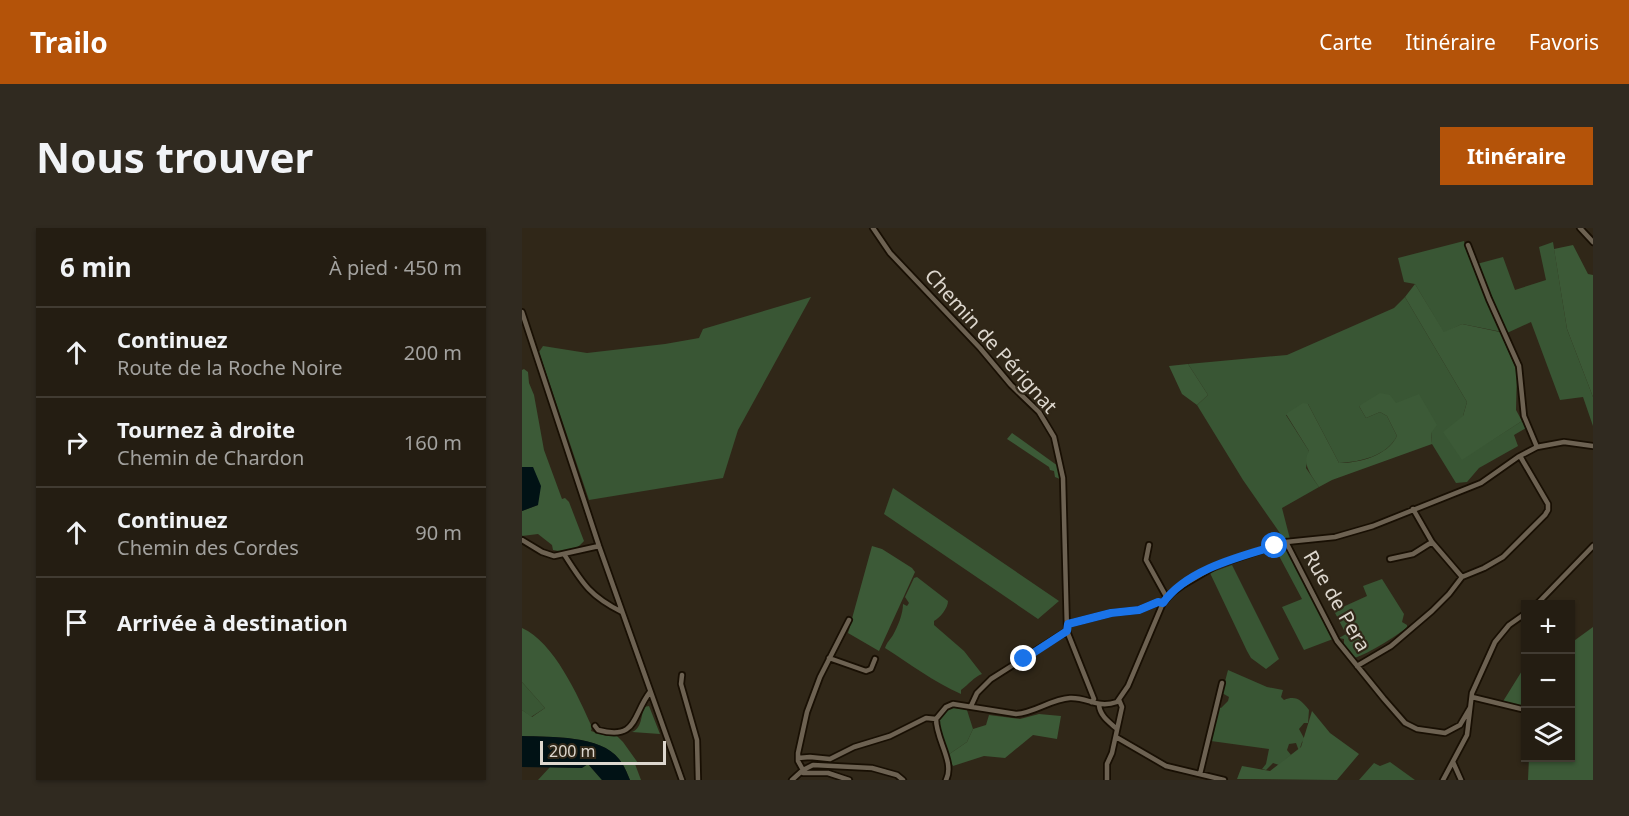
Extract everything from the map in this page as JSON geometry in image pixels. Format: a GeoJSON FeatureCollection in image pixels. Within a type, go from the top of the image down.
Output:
{"type":"FeatureCollection","features":[{"type":"Feature","properties":{"kind":"street","name":"Chemin de Pérignat"},"geometry":{"type":"LineString","coordinates":[[873,228],[890,253],[980,348],[1011,385],[1039,412],[1054,436],[1063,478],[1067,631],[1094,699],[1091,702]]}},
{"type":"Feature","properties":{"kind":"street"},"geometry":{"type":"LineString","coordinates":[[1580,228],[1593,242]]}},
{"type":"Feature","properties":{"kind":"street"},"geometry":{"type":"LineString","coordinates":[[1468,244],[1489,299],[1519,366],[1524,416],[1537,447]]}},
{"type":"Feature","properties":{"kind":"street"},"geometry":{"type":"LineString","coordinates":[[522,312],[599,546],[681,780]]}},
{"type":"Feature","properties":{"kind":"street"},"geometry":{"type":"LineString","coordinates":[[946,780],[950,768],[939,741],[936,719],[946,707],[953,704],[1016,714],[1026,713],[1064,699],[1073,698],[1099,705],[1119,700],[1128,686],[1163,603],[1194,578],[1217,565],[1286,543],[1354,532],[1374,526],[1481,483],[1537,447],[1564,442],[1593,446]]}},
{"type":"Feature","properties":{"kind":"street"},"geometry":{"type":"LineString","coordinates":[[1357,666],[1390,646],[1432,611],[1449,594],[1461,577],[1498,561],[1548,510],[1548,504],[1520,456]]}},
{"type":"Feature","properties":{"kind":"street"},"geometry":{"type":"LineString","coordinates":[[1413,509],[1432,542],[1461,577]]}},
{"type":"Feature","properties":{"kind":"street"},"geometry":{"type":"LineString","coordinates":[[522,540],[554,556],[599,546]]}},
{"type":"Feature","properties":{"kind":"street"},"geometry":{"type":"LineString","coordinates":[[1390,559],[1413,554],[1432,542]]}},
{"type":"Feature","properties":{"kind":"street","name":"Rue de Pera"},"geometry":{"type":"LineString","coordinates":[[1286,543],[1338,641],[1406,723],[1417,729],[1445,733],[1460,725],[1470,708]]}},
{"type":"Feature","properties":{"kind":"street"},"geometry":{"type":"LineString","coordinates":[[1149,545],[1146,560],[1167,598]]}},
{"type":"Feature","properties":{"kind":"street"},"geometry":{"type":"LineString","coordinates":[[1541,600],[1593,546]]}},
{"type":"Feature","properties":{"kind":"street"},"geometry":{"type":"LineString","coordinates":[[564,554],[587,590],[601,601],[622,612]]}},
{"type":"Feature","properties":{"kind":"street"},"geometry":{"type":"LineString","coordinates":[[1068,624],[1111,613],[1139,610],[1158,602],[1163,603]]}},
{"type":"Feature","properties":{"kind":"street"},"geometry":{"type":"LineString","coordinates":[[1443,780],[1467,735],[1472,697],[1495,642],[1509,625],[1521,617]]}},
{"type":"Feature","properties":{"kind":"street"},"geometry":{"type":"LineString","coordinates":[[802,772],[798,758],[807,712],[849,620]]}},
{"type":"Feature","properties":{"kind":"street"},"geometry":{"type":"LineString","coordinates":[[971,706],[977,693],[991,679],[1067,631]]}},
{"type":"Feature","properties":{"kind":"street"},"geometry":{"type":"LineString","coordinates":[[830,658],[866,671],[871,669],[875,659]]}},
{"type":"Feature","properties":{"kind":"street"},"geometry":{"type":"LineString","coordinates":[[682,675],[681,684],[697,740],[698,780]]}},
{"type":"Feature","properties":{"kind":"street"},"geometry":{"type":"LineString","coordinates":[[1200,774],[1222,683]]}},
{"type":"Feature","properties":{"kind":"street"},"geometry":{"type":"LineString","coordinates":[[595,726],[598,730],[606,732],[630,728],[635,722],[639,707],[650,692]]}},
{"type":"Feature","properties":{"kind":"street"},"geometry":{"type":"LineString","coordinates":[[1472,697],[1521,709]]}},
{"type":"Feature","properties":{"kind":"street"},"geometry":{"type":"LineString","coordinates":[[1107,780],[1107,764],[1112,753],[1122,707],[1119,700]]}},
{"type":"Feature","properties":{"kind":"street"},"geometry":{"type":"LineString","coordinates":[[1099,705],[1106,719],[1117,729]]}},
{"type":"Feature","properties":{"kind":"street"},"geometry":{"type":"LineString","coordinates":[[798,758],[830,759],[854,747],[890,736],[926,718],[936,719]]}},
{"type":"Feature","properties":{"kind":"street"},"geometry":{"type":"LineString","coordinates":[[1116,737],[1166,766],[1224,780]]}},
{"type":"Feature","properties":{"kind":"street"},"geometry":{"type":"LineString","coordinates":[[1453,762],[1461,780]]}},
{"type":"Feature","properties":{"kind":"street"},"geometry":{"type":"LineString","coordinates":[[792,780],[813,765],[872,768],[897,775],[903,780]]}},
{"type":"Feature","properties":{"kind":"street"},"geometry":{"type":"LineString","coordinates":[[802,772],[828,773],[849,780]]}},
{"type":"Feature","properties":{"kind":"green space"},"geometry":{"type":"Polygon","coordinates":[[[1464,241],[1473,265],[1503,257],[1515,290],[1546,280],[1539,247],[1553,242],[1567,329],[1593,397],[1593,426],[1583,397],[1560,400],[1531,322],[1507,333],[1462,324],[1444,333],[1415,284],[1404,282],[1398,258],[1464,241]]]}},
{"type":"Feature","properties":{"kind":"green space"},"geometry":{"type":"Polygon","coordinates":[[[1573,245],[1588,274],[1593,275],[1593,397],[1567,329],[1554,249],[1573,245]]]}},
{"type":"Feature","properties":{"kind":"green space"},"geometry":{"type":"Polygon","coordinates":[[[1415,284],[1444,332],[1462,324],[1500,332],[1517,371],[1516,410],[1522,421],[1462,460],[1443,432],[1463,416],[1467,402],[1405,297],[1415,284]]]}},
{"type":"Feature","properties":{"kind":"green space"},"geometry":{"type":"Polygon","coordinates":[[[811,297],[738,430],[723,478],[589,500],[539,352],[543,346],[587,353],[699,338],[703,329],[811,297]]]}},
{"type":"Feature","properties":{"kind":"green space"},"geometry":{"type":"Polygon","coordinates":[[[1405,297],[1467,402],[1463,416],[1462,459],[1522,421],[1526,428],[1514,435],[1518,446],[1479,468],[1467,482],[1456,483],[1432,444],[1431,432],[1396,404],[1359,406],[1366,418],[1380,412],[1387,416],[1397,436],[1387,449],[1372,457],[1339,463],[1308,404],[1286,415],[1309,451],[1306,468],[1319,487],[1282,508],[1290,539],[1284,539],[1243,480],[1197,405],[1208,395],[1188,364],[1287,355],[1394,308],[1405,297]]]}},
{"type":"Feature","properties":{"kind":"green space"},"geometry":{"type":"Polygon","coordinates":[[[1188,364],[1208,395],[1197,405],[1182,394],[1169,366],[1188,364]]]}},
{"type":"Feature","properties":{"kind":"green space"},"geometry":{"type":"Polygon","coordinates":[[[522,370],[528,372],[529,383],[534,395],[544,450],[562,499],[565,498],[569,502],[584,541],[578,547],[570,550],[553,550],[552,545],[538,534],[522,536],[522,511],[538,505],[533,467],[522,467],[522,370]]]}},
{"type":"Feature","properties":{"kind":"green space"},"geometry":{"type":"Polygon","coordinates":[[[1380,393],[1390,395],[1396,403],[1419,394],[1437,425],[1431,433],[1432,444],[1332,480],[1319,487],[1307,465],[1309,451],[1286,414],[1303,403],[1308,404],[1339,463],[1356,462],[1387,449],[1397,436],[1387,416],[1380,412],[1366,418],[1359,406],[1380,393]]]}},
{"type":"Feature","properties":{"kind":"green space"},"geometry":{"type":"Polygon","coordinates":[[[1012,433],[1058,466],[1060,479],[1055,477],[1054,471],[1049,467],[1007,439],[1012,433]]]}},
{"type":"Feature","properties":{"kind":"green space"},"geometry":{"type":"Polygon","coordinates":[[[893,488],[1059,601],[1038,619],[884,514],[893,488]]]}},
{"type":"Feature","properties":{"kind":"green space"},"geometry":{"type":"Polygon","coordinates":[[[872,546],[882,549],[915,572],[879,651],[848,633],[872,546]]]}},
{"type":"Feature","properties":{"kind":"green space"},"geometry":{"type":"Polygon","coordinates":[[[1282,546],[1290,553],[1333,639],[1304,650],[1282,607],[1302,599],[1278,554],[1282,546]]]}},
{"type":"Feature","properties":{"kind":"green space"},"geometry":{"type":"Polygon","coordinates":[[[1232,565],[1279,659],[1266,669],[1251,658],[1210,573],[1232,565]]]}},
{"type":"Feature","properties":{"kind":"green space"},"geometry":{"type":"Polygon","coordinates":[[[917,577],[948,601],[947,607],[934,621],[934,625],[964,651],[982,674],[961,690],[961,694],[885,648],[898,624],[903,604],[907,606],[909,603],[905,597],[914,578],[917,577]]]}},
{"type":"Feature","properties":{"kind":"green space"},"geometry":{"type":"Polygon","coordinates":[[[1382,579],[1404,614],[1402,622],[1407,627],[1380,646],[1353,658],[1344,645],[1344,639],[1339,638],[1346,634],[1334,611],[1367,596],[1363,586],[1382,579]]]}},
{"type":"Feature","properties":{"kind":"green space"},"geometry":{"type":"Polygon","coordinates":[[[1593,627],[1593,780],[1528,780],[1529,762],[1575,762],[1575,640],[1593,627]]]}},
{"type":"Feature","properties":{"kind":"green space"},"geometry":{"type":"Polygon","coordinates":[[[522,628],[534,635],[555,657],[580,700],[592,727],[591,731],[607,736],[616,735],[623,742],[638,763],[635,764],[641,780],[630,780],[619,759],[600,745],[560,737],[522,736],[522,710],[532,717],[545,708],[522,682],[522,628]]]}},
{"type":"Feature","properties":{"kind":"green space"},"geometry":{"type":"Polygon","coordinates":[[[1228,670],[1267,687],[1283,690],[1281,697],[1284,700],[1298,699],[1309,710],[1308,723],[1304,723],[1299,729],[1305,740],[1299,751],[1296,743],[1289,744],[1287,750],[1291,755],[1279,765],[1273,763],[1266,770],[1262,769],[1266,764],[1269,749],[1211,741],[1219,707],[1221,708],[1228,701],[1229,697],[1222,693],[1228,670]]]}},
{"type":"Feature","properties":{"kind":"green space"},"geometry":{"type":"Polygon","coordinates":[[[1521,672],[1521,708],[1502,703],[1521,672]]]}},
{"type":"Feature","properties":{"kind":"green space"},"geometry":{"type":"Polygon","coordinates":[[[522,682],[545,708],[531,717],[522,710],[522,682]]]}},
{"type":"Feature","properties":{"kind":"green space"},"geometry":{"type":"Polygon","coordinates":[[[649,706],[660,734],[632,732],[639,725],[644,707],[649,706]]]}},
{"type":"Feature","properties":{"kind":"green space"},"geometry":{"type":"Polygon","coordinates":[[[966,707],[973,729],[967,742],[948,755],[938,731],[937,721],[947,709],[966,707]]]}},
{"type":"Feature","properties":{"kind":"green space"},"geometry":{"type":"Polygon","coordinates":[[[1312,711],[1330,733],[1359,754],[1337,780],[1237,779],[1242,766],[1270,771],[1301,747],[1312,711]]]}},
{"type":"Feature","properties":{"kind":"green space"},"geometry":{"type":"Polygon","coordinates":[[[1039,714],[1061,716],[1057,739],[1033,735],[1005,758],[984,756],[953,766],[948,755],[967,742],[973,729],[986,725],[989,715],[1020,719],[1039,714]]]}},
{"type":"Feature","properties":{"kind":"green space"},"geometry":{"type":"Polygon","coordinates":[[[1390,762],[1415,780],[1359,780],[1374,763],[1380,766],[1390,762]]]}},
{"type":"Feature","properties":{"kind":"green space"},"geometry":{"type":"Polygon","coordinates":[[[588,764],[602,780],[538,780],[550,767],[581,768],[588,764]]]}},
{"type":"Feature","properties":{"kind":"shaded area"},"geometry":{"type":"Polygon","coordinates":[[[522,467],[533,467],[541,486],[538,505],[522,511],[522,467]]]}},
{"type":"Feature","properties":{"kind":"shaded area"},"geometry":{"type":"Polygon","coordinates":[[[522,736],[560,737],[600,745],[619,759],[630,780],[602,780],[588,764],[582,768],[522,767],[522,736]]]}},
{"type":"Feature","properties":{"kind":"route"},"geometry":{"type":"LineString","coordinates":[[1024,659],[1067,631],[1068,624],[1111,613],[1139,610],[1158,602],[1163,603],[1172,593],[1205,571],[1241,556],[1275,546]]}}]}
